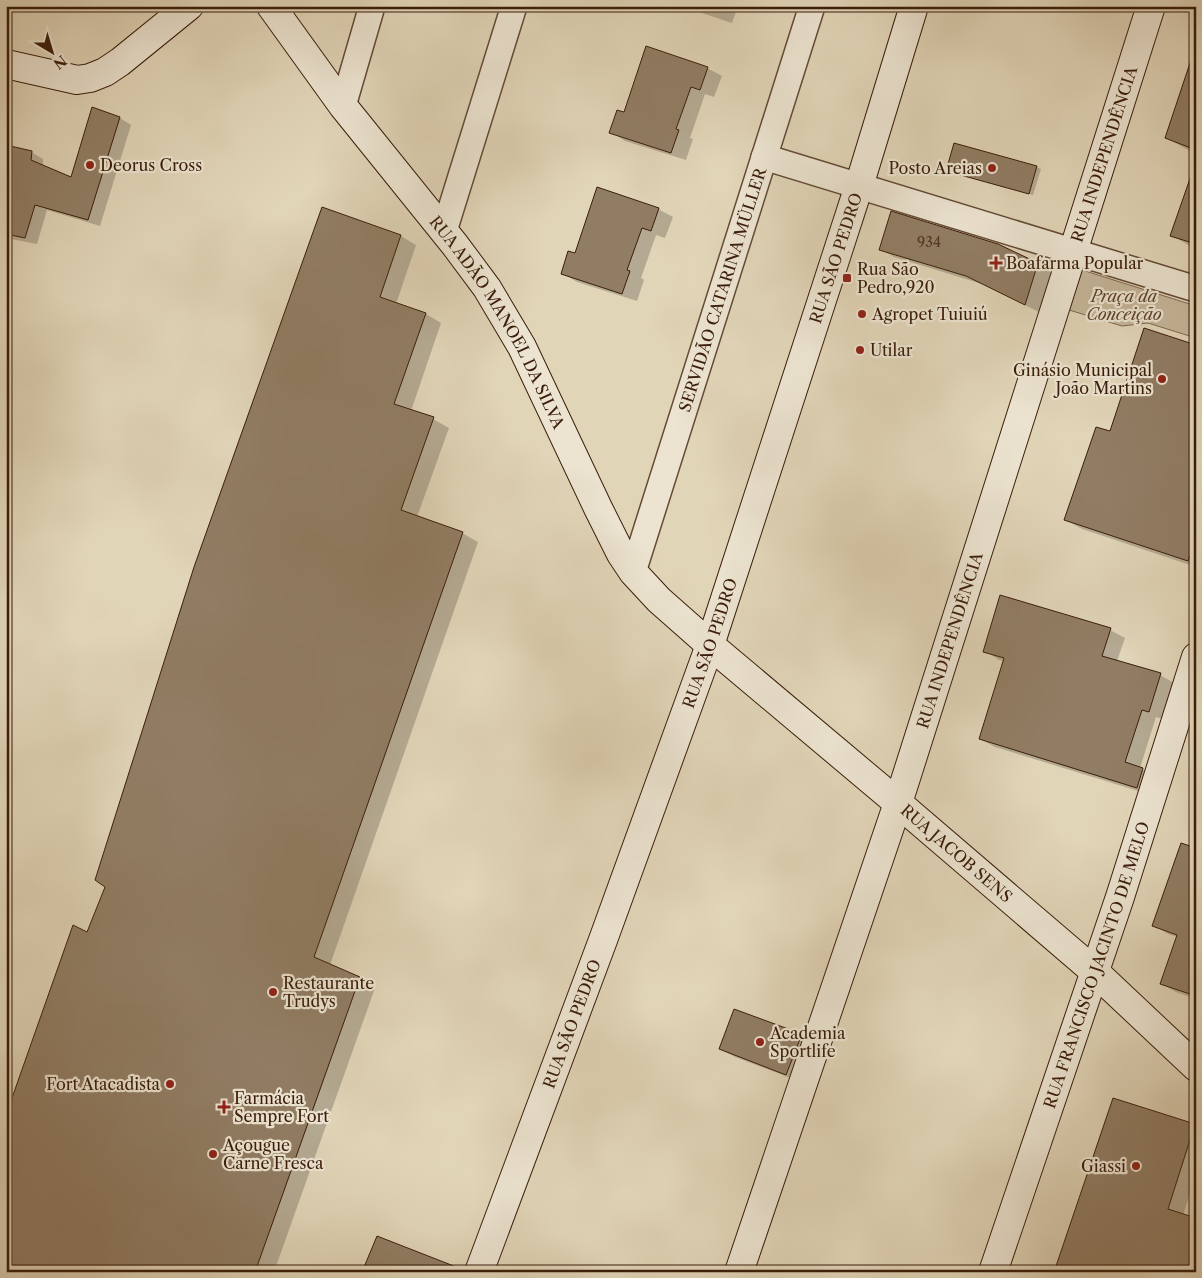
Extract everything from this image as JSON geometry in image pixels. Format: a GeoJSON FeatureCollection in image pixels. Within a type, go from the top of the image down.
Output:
{"type":"FeatureCollection","features":[{"type":"Feature","properties":{"kind":"street"},"geometry":{"type":"LineString","coordinates":[[6,64],[77,80],[90,78],[105,72],[120,62],[189,6]]}},
{"type":"Feature","properties":{"kind":"street","name":"RUA ADÃO MANOEL DA SILVA"},"geometry":{"type":"LineString","coordinates":[[271,6],[343,106],[444,231],[487,288],[522,347],[621,554],[659,600],[710,645]]}},
{"type":"Feature","properties":{"kind":"street"},"geometry":{"type":"LineString","coordinates":[[343,106],[372,6]]}},
{"type":"Feature","properties":{"kind":"street"},"geometry":{"type":"LineString","coordinates":[[444,231],[514,6]]}},
{"type":"Feature","properties":{"kind":"street","name":"SERVIDÃO CATARINA MÜLLER"},"geometry":{"type":"LineString","coordinates":[[634,572],[812,6]]}},
{"type":"Feature","properties":{"kind":"street","name":"RUA SÃO PEDRO"},"geometry":{"type":"LineString","coordinates":[[479,1272],[710,645],[859,186],[914,6]]}},
{"type":"Feature","properties":{"kind":"street","name":"RUA INDEPENDÊNCIA"},"geometry":{"type":"LineString","coordinates":[[739,1272],[898,803],[1151,6]]}},
{"type":"Feature","properties":{"kind":"street"},"geometry":{"type":"LineString","coordinates":[[764,157],[1196,289]]}},
{"type":"Feature","properties":{"kind":"street","name":"RUA JACOB SENS"},"geometry":{"type":"LineString","coordinates":[[710,645],[1094,971],[1196,1068]]}},
{"type":"Feature","properties":{"kind":"street","name":"RUA FRANCISCO JACINTO DE MELO"},"geometry":{"type":"LineString","coordinates":[[993,1272],[1120,896],[1196,657]]}},
{"type":"Feature","properties":{"kind":"green space","name":"Praça da Conceição"},"geometry":{"type":"Polygon","coordinates":[[[1082,270],[1196,306],[1196,338],[1148,323],[1122,326],[1069,310],[1082,270]]]}},
{"type":"Feature","properties":{"kind":"building"},"geometry":{"type":"Polygon","coordinates":[[[646,46],[708,67],[700,90],[691,87],[676,129],[679,130],[671,153],[609,133],[617,110],[624,112],[646,46]]]}},
{"type":"Feature","properties":{"kind":"building"},"geometry":{"type":"Polygon","coordinates":[[[1192,57],[1196,57],[1196,150],[1165,138],[1192,57]]]}},
{"type":"Feature","properties":{"kind":"building"},"geometry":{"type":"Polygon","coordinates":[[[92,107],[120,117],[88,220],[35,205],[25,238],[6,234],[6,145],[32,151],[31,160],[71,177],[92,107]]]}},
{"type":"Feature","properties":{"kind":"building","name":"Posto Areias"},"geometry":{"type":"Polygon","coordinates":[[[954,143],[1037,166],[1029,194],[946,171],[954,143]]]}},
{"type":"Feature","properties":{"kind":"building"},"geometry":{"type":"Polygon","coordinates":[[[1193,170],[1196,171],[1196,244],[1170,236],[1193,170]]]}},
{"type":"Feature","properties":{"kind":"building"},"geometry":{"type":"Polygon","coordinates":[[[597,187],[659,208],[651,231],[642,228],[627,270],[630,271],[622,294],[561,274],[568,251],[575,253],[597,187]]]}},
{"type":"Feature","properties":{"kind":"building"},"geometry":{"type":"Polygon","coordinates":[[[322,207],[401,235],[380,297],[426,313],[394,404],[434,417],[401,510],[463,532],[314,957],[360,977],[255,1272],[6,1272],[6,1115],[73,925],[87,932],[105,887],[95,880],[194,567],[322,207]]]}},
{"type":"Feature","properties":{"kind":"building"},"geometry":{"type":"Polygon","coordinates":[[[891,211],[998,244],[1038,263],[1025,305],[966,276],[879,250],[891,211]]]}},
{"type":"Feature","properties":{"kind":"building"},"geometry":{"type":"Polygon","coordinates":[[[1144,328],[1196,345],[1196,538],[1188,561],[1064,520],[1096,427],[1110,431],[1144,328]]]}},
{"type":"Feature","properties":{"kind":"building"},"geometry":{"type":"Polygon","coordinates":[[[1000,595],[1111,628],[1102,656],[1161,673],[1149,712],[1142,710],[1125,762],[1143,768],[1137,788],[979,739],[1004,658],[983,652],[1000,595]]]}},
{"type":"Feature","properties":{"kind":"building"},"geometry":{"type":"Polygon","coordinates":[[[1181,843],[1196,848],[1196,996],[1160,984],[1177,935],[1152,926],[1181,843]]]}},
{"type":"Feature","properties":{"kind":"building","name":"Academia Sportlife"},"geometry":{"type":"Polygon","coordinates":[[[734,1009],[802,1034],[786,1075],[719,1049],[734,1009]]]}},
{"type":"Feature","properties":{"kind":"building","name":"Giassi"},"geometry":{"type":"Polygon","coordinates":[[[1113,1098],[1195,1124],[1168,1209],[1196,1218],[1196,1272],[1054,1272],[1113,1098]]]}},
{"type":"Feature","properties":{"kind":"building"},"geometry":{"type":"Polygon","coordinates":[[[377,1236],[464,1270],[464,1272],[362,1272],[377,1236]]]}},
{"type":"Feature","properties":{"kind":"place","name":"Deorus Cross"},"geometry":{"type":"Point","coordinates":[90,165]}},
{"type":"Feature","properties":{"kind":"place","name":"Posto Areias"},"geometry":{"type":"Point","coordinates":[992,168]}},
{"type":"Feature","properties":{"kind":"place","name":"Boafarma Popular"},"geometry":{"type":"Point","coordinates":[996,263]}},
{"type":"Feature","properties":{"kind":"place","name":"Rua São Pedro,920"},"geometry":{"type":"Point","coordinates":[847,278]}},
{"type":"Feature","properties":{"kind":"place","name":"Agropet Tuiuiú"},"geometry":{"type":"Point","coordinates":[862,314]}},
{"type":"Feature","properties":{"kind":"place","name":"Utilar"},"geometry":{"type":"Point","coordinates":[860,350]}},
{"type":"Feature","properties":{"kind":"place","name":"Ginásio Municipal João Martins"},"geometry":{"type":"Point","coordinates":[1162,379]}},
{"type":"Feature","properties":{"kind":"place","name":"Restaurante Trudys"},"geometry":{"type":"Point","coordinates":[273,992]}},
{"type":"Feature","properties":{"kind":"place","name":"Academia Sportlife"},"geometry":{"type":"Point","coordinates":[760,1042]}},
{"type":"Feature","properties":{"kind":"place","name":"Fort Atacadista"},"geometry":{"type":"Point","coordinates":[170,1084]}},
{"type":"Feature","properties":{"kind":"place","name":"Farmácia Sempre Fort"},"geometry":{"type":"Point","coordinates":[224,1107]}},
{"type":"Feature","properties":{"kind":"place","name":"Açougue Carne Fresca"},"geometry":{"type":"Point","coordinates":[213,1154]}},
{"type":"Feature","properties":{"kind":"place","name":"Giassi"},"geometry":{"type":"Point","coordinates":[1136,1166]}}]}
